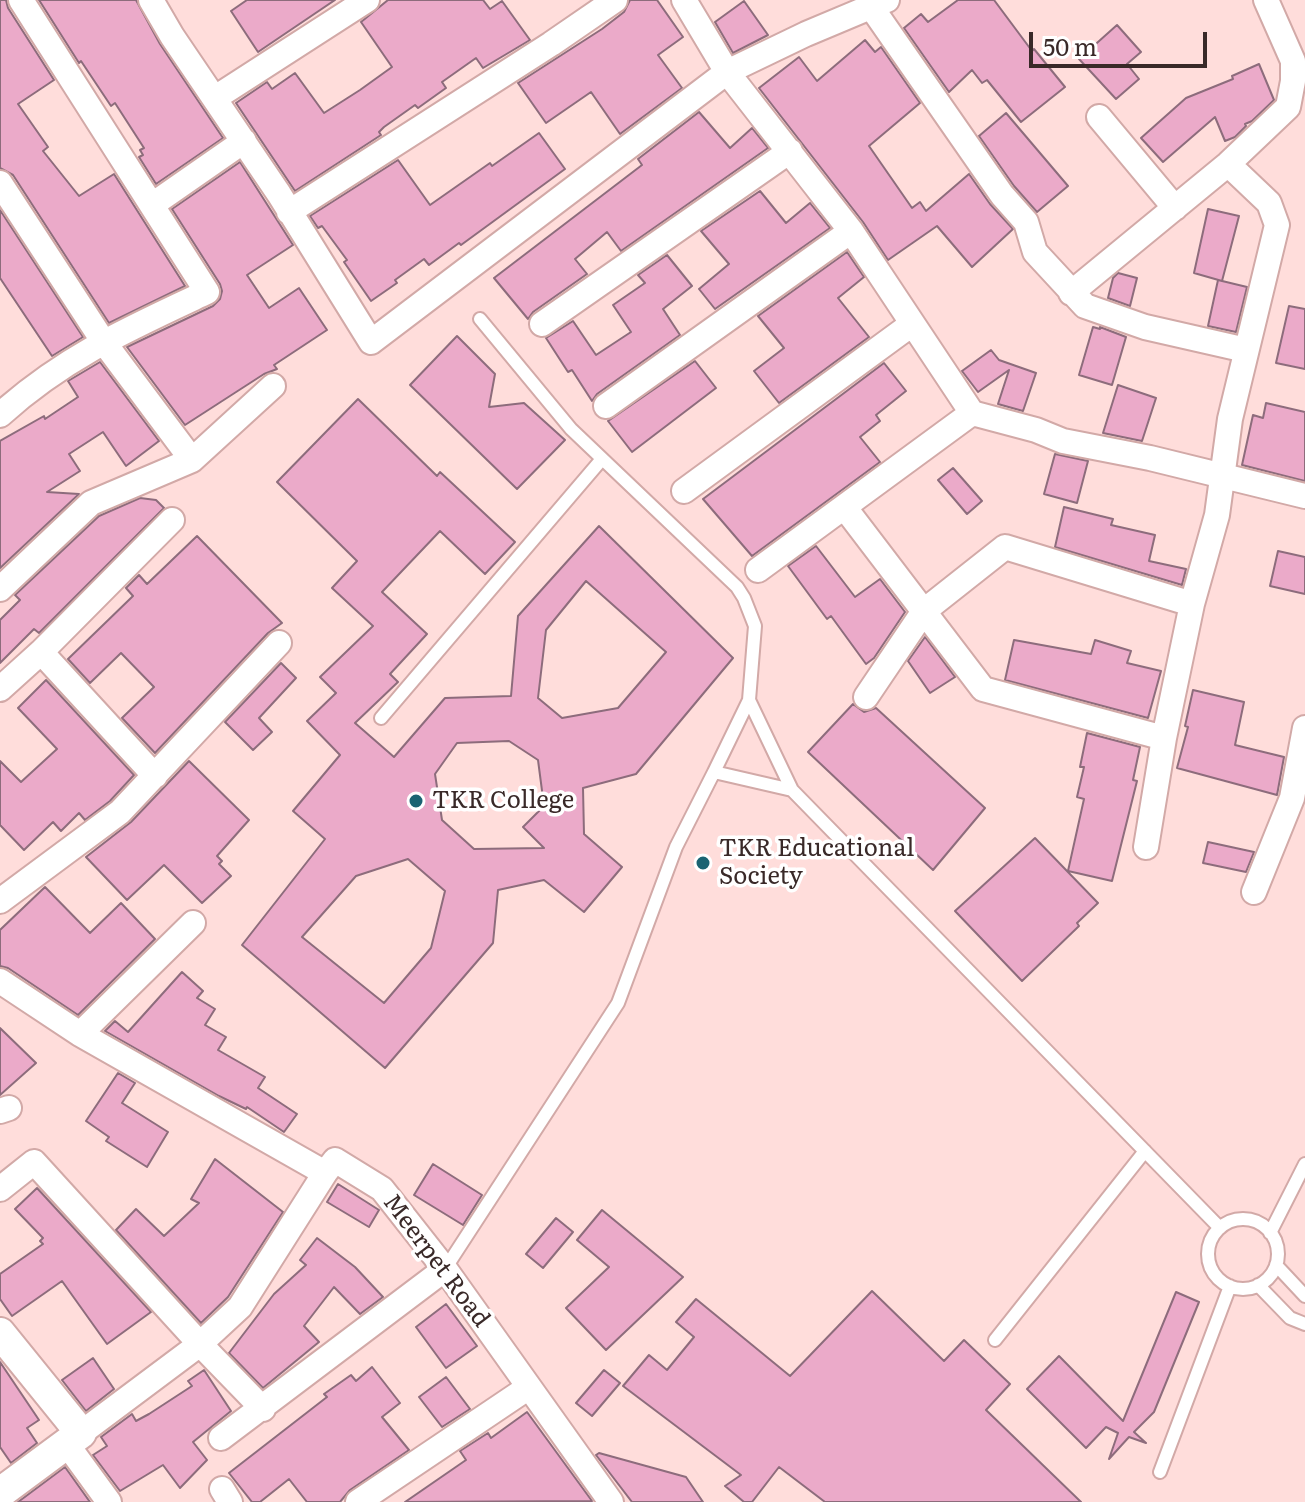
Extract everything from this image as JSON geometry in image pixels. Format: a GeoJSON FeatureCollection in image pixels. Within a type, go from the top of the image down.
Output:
{"type":"FeatureCollection","features":[{"type":"Feature","properties":{"kind":"street"},"geometry":{"type":"LineString","coordinates":[[0,415],[33,386],[103,341],[207,292],[21,0]]}},
{"type":"Feature","properties":{"kind":"street"},"geometry":{"type":"LineString","coordinates":[[151,0],[371,342],[727,72],[879,3],[1002,195],[1026,222],[1035,252],[1071,293],[1085,306],[1145,327],[1246,350]]}},
{"type":"Feature","properties":{"kind":"street"},"geometry":{"type":"LineString","coordinates":[[215,98],[367,0]]}},
{"type":"Feature","properties":{"kind":"street"},"geometry":{"type":"LineString","coordinates":[[289,212],[615,0]]}},
{"type":"Feature","properties":{"kind":"street"},"geometry":{"type":"LineString","coordinates":[[684,0],[727,72],[851,231],[972,413],[1036,430],[1063,441],[1150,458],[1305,496]]}},
{"type":"Feature","properties":{"kind":"street"},"geometry":{"type":"LineString","coordinates":[[1071,293],[1228,164],[1288,107],[1293,61],[1266,0]]}},
{"type":"Feature","properties":{"kind":"street"},"geometry":{"type":"LineString","coordinates":[[1099,117],[1175,208]]}},
{"type":"Feature","properties":{"kind":"street"},"geometry":{"type":"LineString","coordinates":[[152,205],[244,141]]}},
{"type":"Feature","properties":{"kind":"street"},"geometry":{"type":"LineString","coordinates":[[542,324],[790,151]]}},
{"type":"Feature","properties":{"kind":"street"},"geometry":{"type":"LineString","coordinates":[[1146,847],[1164,738],[1192,604],[1217,515],[1230,419],[1277,225],[1269,203],[1228,164]]}},
{"type":"Feature","properties":{"kind":"street"},"geometry":{"type":"LineString","coordinates":[[0,183],[103,341],[192,460]]}},
{"type":"Feature","properties":{"kind":"street"},"geometry":{"type":"LineString","coordinates":[[606,406],[851,231]]}},
{"type":"Feature","properties":{"kind":"street"},"geometry":{"type":"LineString","coordinates":[[684,491],[912,324]]}},
{"type":"Feature","properties":{"kind":"street"},"geometry":{"type":"LineString","coordinates":[[0,589],[91,503],[192,460],[273,386]]}},
{"type":"Feature","properties":{"kind":"street"},"geometry":{"type":"LineString","coordinates":[[758,570],[972,413]]}},
{"type":"Feature","properties":{"kind":"street"},"geometry":{"type":"LineString","coordinates":[[845,508],[983,689],[1164,738]]}},
{"type":"Feature","properties":{"kind":"street"},"geometry":{"type":"LineString","coordinates":[[0,689],[172,520]]}},
{"type":"Feature","properties":{"kind":"street"},"geometry":{"type":"LineString","coordinates":[[866,697],[924,611],[1005,547],[1192,604]]}},
{"type":"Feature","properties":{"kind":"street"},"geometry":{"type":"LineString","coordinates":[[0,901],[120,812],[279,643]]}},
{"type":"Feature","properties":{"kind":"street"},"geometry":{"type":"LineString","coordinates":[[41,652],[155,776]]}},
{"type":"Feature","properties":{"kind":"street"},"geometry":{"type":"LineString","coordinates":[[1254,892],[1292,798],[1305,728]]}},
{"type":"Feature","properties":{"kind":"street"},"geometry":{"type":"LineString","coordinates":[[80,1034],[193,923]]}},
{"type":"Feature","properties":{"kind":"street"},"geometry":{"type":"LineString","coordinates":[[0,981],[80,1034],[325,1173],[240,1307],[200,1344],[0,1493]]}},
{"type":"Feature","properties":{"kind":"street","name":"Meerpet Road"},"geometry":{"type":"LineString","coordinates":[[325,1173],[335,1160],[382,1189],[445,1269],[608,1501]]}},
{"type":"Feature","properties":{"kind":"street"},"geometry":{"type":"LineString","coordinates":[[0,1189],[34,1162],[263,1409]]}},
{"type":"Feature","properties":{"kind":"street"},"geometry":{"type":"LineString","coordinates":[[221,1438],[445,1269]]}},
{"type":"Feature","properties":{"kind":"street"},"geometry":{"type":"LineString","coordinates":[[0,1333],[73,1438],[109,1502]]}},
{"type":"Feature","properties":{"kind":"street"},"geometry":{"type":"LineString","coordinates":[[358,1502],[529,1387]]}},
{"type":"Feature","properties":{"kind":"lane"},"geometry":{"type":"LineString","coordinates":[[445,1269],[618,1003],[676,847],[749,700],[755,626],[737,587],[571,429],[480,319]]}},
{"type":"Feature","properties":{"kind":"lane"},"geometry":{"type":"LineString","coordinates":[[381,718],[602,459]]}},
{"type":"Feature","properties":{"kind":"lane"},"geometry":{"type":"LineString","coordinates":[[749,700],[792,790],[1220,1228]]}},
{"type":"Feature","properties":{"kind":"lane"},"geometry":{"type":"LineString","coordinates":[[714,772],[792,790]]}},
{"type":"Feature","properties":{"kind":"lane"},"geometry":{"type":"LineString","coordinates":[[995,1340],[1145,1151]]}},
{"type":"Feature","properties":{"kind":"lane"},"geometry":{"type":"LineString","coordinates":[[1270,1233],[1305,1164]]}},
{"type":"Feature","properties":{"kind":"lane"},"geometry":{"type":"LineString","coordinates":[[1252,1221],[1270,1233],[1278,1254],[1271,1275],[1258,1285],[1241,1289],[1220,1280],[1209,1260],[1208,1248],[1220,1228],[1230,1222],[1252,1221]]}},
{"type":"Feature","properties":{"kind":"lane"},"geometry":{"type":"LineString","coordinates":[[1276,1265],[1305,1296]]}},
{"type":"Feature","properties":{"kind":"lane"},"geometry":{"type":"LineString","coordinates":[[1258,1285],[1290,1318],[1305,1324]]}},
{"type":"Feature","properties":{"kind":"lane"},"geometry":{"type":"LineString","coordinates":[[1160,1472],[1230,1286]]}},
{"type":"Feature","properties":{"kind":"building"},"geometry":{"type":"Polygon","coordinates":[[[0,0],[6,0],[8,8],[54,80],[18,104],[48,147],[43,151],[79,196],[114,174],[185,286],[109,323],[13,175],[0,168],[0,0]]]}},
{"type":"Feature","properties":{"kind":"building"},"geometry":{"type":"Polygon","coordinates":[[[39,0],[136,0],[160,44],[223,138],[156,184],[139,157],[143,155],[140,150],[144,148],[115,103],[111,106],[81,61],[79,63],[39,0]]]}},
{"type":"Feature","properties":{"kind":"building"},"geometry":{"type":"Polygon","coordinates":[[[247,0],[335,0],[258,52],[231,11],[247,0]]]}},
{"type":"Feature","properties":{"kind":"building"},"geometry":{"type":"Polygon","coordinates":[[[388,0],[483,0],[490,9],[502,1],[530,40],[483,68],[476,58],[442,82],[446,88],[418,108],[415,105],[384,127],[379,132],[381,135],[295,191],[236,103],[267,82],[272,89],[295,73],[324,113],[360,90],[392,67],[361,22],[388,0]]]}},
{"type":"Feature","properties":{"kind":"building"},"geometry":{"type":"Polygon","coordinates":[[[630,0],[657,0],[683,37],[658,55],[682,88],[620,134],[591,92],[546,123],[518,83],[602,29],[624,12],[630,0]]]}},
{"type":"Feature","properties":{"kind":"building"},"geometry":{"type":"Polygon","coordinates":[[[958,0],[994,0],[1032,51],[1034,49],[1065,87],[1021,122],[987,80],[982,83],[972,70],[949,92],[904,28],[921,14],[928,22],[958,0]]]}},
{"type":"Feature","properties":{"kind":"building"},"geometry":{"type":"Polygon","coordinates":[[[744,1],[768,35],[733,53],[715,22],[744,1]]]}},
{"type":"Feature","properties":{"kind":"building"},"geometry":{"type":"Polygon","coordinates":[[[1117,25],[1141,52],[1127,64],[1139,79],[1116,99],[1079,59],[1117,25]]]}},
{"type":"Feature","properties":{"kind":"building"},"geometry":{"type":"Polygon","coordinates":[[[865,40],[875,52],[881,47],[920,103],[869,146],[912,208],[920,202],[926,211],[969,174],[1013,229],[972,267],[937,226],[888,260],[863,222],[759,88],[799,57],[817,81],[865,40]]]}},
{"type":"Feature","properties":{"kind":"building"},"geometry":{"type":"Polygon","coordinates":[[[1259,64],[1274,100],[1245,124],[1235,137],[1225,141],[1215,117],[1163,162],[1141,138],[1186,98],[1233,79],[1232,76],[1259,64]]]}},
{"type":"Feature","properties":{"kind":"building"},"geometry":{"type":"Polygon","coordinates":[[[699,112],[730,148],[752,128],[768,148],[621,251],[607,232],[575,259],[587,274],[533,312],[528,319],[494,278],[642,165],[638,159],[699,112]]]}},
{"type":"Feature","properties":{"kind":"building"},"geometry":{"type":"Polygon","coordinates":[[[1006,113],[1068,186],[1037,212],[1014,186],[979,136],[1006,113]]]}},
{"type":"Feature","properties":{"kind":"building"},"geometry":{"type":"Polygon","coordinates":[[[539,133],[565,169],[461,245],[459,243],[429,265],[424,259],[371,301],[344,262],[347,260],[322,226],[318,228],[310,216],[398,160],[430,205],[539,133]]]}},
{"type":"Feature","properties":{"kind":"building"},"geometry":{"type":"Polygon","coordinates":[[[240,162],[293,245],[247,275],[269,308],[299,288],[327,330],[274,365],[277,369],[264,374],[185,425],[127,347],[213,306],[220,299],[220,284],[172,209],[240,162]]]}},
{"type":"Feature","properties":{"kind":"building"},"geometry":{"type":"Polygon","coordinates":[[[760,191],[786,223],[810,203],[830,228],[715,309],[699,289],[729,264],[701,231],[760,191]]]}},
{"type":"Feature","properties":{"kind":"building"},"geometry":{"type":"Polygon","coordinates":[[[1208,209],[1239,216],[1222,281],[1194,273],[1208,209]]]}},
{"type":"Feature","properties":{"kind":"building"},"geometry":{"type":"Polygon","coordinates":[[[0,210],[83,337],[52,356],[0,278],[0,210]]]}},
{"type":"Feature","properties":{"kind":"building"},"geometry":{"type":"Polygon","coordinates":[[[847,252],[864,277],[838,298],[869,337],[779,403],[754,371],[784,348],[758,316],[847,252]]]}},
{"type":"Feature","properties":{"kind":"building"},"geometry":{"type":"Polygon","coordinates":[[[667,255],[692,286],[663,309],[680,335],[597,394],[592,401],[546,338],[573,321],[596,355],[631,332],[613,305],[645,283],[638,275],[667,255]]]}},
{"type":"Feature","properties":{"kind":"building"},"geometry":{"type":"Polygon","coordinates":[[[1118,273],[1137,278],[1130,306],[1108,298],[1113,278],[1118,273]]]}},
{"type":"Feature","properties":{"kind":"building"},"geometry":{"type":"Polygon","coordinates":[[[1218,280],[1247,287],[1236,332],[1208,326],[1218,280]]]}},
{"type":"Feature","properties":{"kind":"building"},"geometry":{"type":"Polygon","coordinates":[[[1289,306],[1305,309],[1305,369],[1276,363],[1289,306]]]}},
{"type":"Feature","properties":{"kind":"building"},"geometry":{"type":"Polygon","coordinates":[[[1093,327],[1126,337],[1112,385],[1079,375],[1093,327]]]}},
{"type":"Feature","properties":{"kind":"building"},"geometry":{"type":"Polygon","coordinates":[[[457,336],[495,374],[489,407],[524,403],[565,440],[517,489],[410,385],[457,336]]]}},
{"type":"Feature","properties":{"kind":"building"},"geometry":{"type":"Polygon","coordinates":[[[991,350],[999,360],[1036,373],[1023,411],[998,404],[1009,370],[978,392],[962,371],[991,350]]]}},
{"type":"Feature","properties":{"kind":"building"},"geometry":{"type":"Polygon","coordinates":[[[695,361],[716,388],[632,452],[608,421],[695,361]]]}},
{"type":"Feature","properties":{"kind":"building"},"geometry":{"type":"Polygon","coordinates":[[[100,362],[159,441],[126,466],[103,432],[69,454],[80,471],[47,492],[79,494],[0,568],[0,441],[44,416],[45,419],[78,397],[68,381],[100,362]]]}},
{"type":"Feature","properties":{"kind":"building"},"geometry":{"type":"Polygon","coordinates":[[[884,363],[906,391],[876,415],[880,421],[860,437],[880,462],[752,556],[703,499],[884,363]]]}},
{"type":"Feature","properties":{"kind":"building"},"geometry":{"type":"Polygon","coordinates":[[[1118,385],[1156,398],[1142,441],[1103,433],[1118,385]]]}},
{"type":"Feature","properties":{"kind":"building","name":"TKR College"},"geometry":{"type":"Polygon","coordinates":[[[358,399],[437,476],[440,472],[515,542],[485,574],[440,531],[382,592],[427,634],[390,674],[398,682],[355,723],[394,757],[445,698],[511,696],[518,616],[599,526],[733,658],[636,774],[583,788],[584,834],[622,867],[584,912],[544,880],[498,890],[493,943],[385,1068],[242,945],[325,839],[293,811],[340,755],[307,721],[336,693],[320,677],[373,626],[332,588],[357,561],[277,482],[358,399]],[[586,581],[546,630],[538,698],[562,718],[618,708],[666,652],[586,581]],[[509,741],[457,743],[435,774],[442,820],[474,849],[544,848],[523,827],[544,806],[538,760],[509,741]],[[408,859],[356,876],[302,937],[384,1003],[431,948],[445,891],[408,859]]]}},
{"type":"Feature","properties":{"kind":"building"},"geometry":{"type":"Polygon","coordinates":[[[1266,403],[1305,412],[1305,481],[1242,465],[1253,415],[1263,418],[1266,403]]]}},
{"type":"Feature","properties":{"kind":"building"},"geometry":{"type":"Polygon","coordinates":[[[1055,454],[1088,461],[1077,503],[1044,494],[1055,454]]]}},
{"type":"Feature","properties":{"kind":"building"},"geometry":{"type":"Polygon","coordinates":[[[953,468],[982,501],[967,514],[938,480],[953,468]]]}},
{"type":"Feature","properties":{"kind":"building"},"geometry":{"type":"Polygon","coordinates":[[[140,498],[156,500],[164,508],[39,633],[34,629],[0,663],[0,620],[20,600],[15,595],[99,516],[140,498]]]}},
{"type":"Feature","properties":{"kind":"building"},"geometry":{"type":"Polygon","coordinates":[[[1064,507],[1113,519],[1111,525],[1155,535],[1149,561],[1186,569],[1182,585],[1055,547],[1064,507]]]}},
{"type":"Feature","properties":{"kind":"building"},"geometry":{"type":"Polygon","coordinates":[[[197,536],[282,623],[268,633],[155,753],[122,718],[154,687],[121,653],[90,683],[68,659],[133,596],[126,588],[139,575],[147,584],[197,536]]]}},
{"type":"Feature","properties":{"kind":"building"},"geometry":{"type":"Polygon","coordinates":[[[816,546],[855,597],[880,579],[905,612],[874,658],[866,664],[831,616],[827,619],[788,566],[816,546]]]}},
{"type":"Feature","properties":{"kind":"building"},"geometry":{"type":"Polygon","coordinates":[[[1278,551],[1305,557],[1305,594],[1270,586],[1278,551]]]}},
{"type":"Feature","properties":{"kind":"building"},"geometry":{"type":"Polygon","coordinates":[[[925,637],[955,677],[930,693],[908,661],[925,637]]]}},
{"type":"Feature","properties":{"kind":"building"},"geometry":{"type":"Polygon","coordinates":[[[1014,640],[1091,654],[1095,640],[1131,651],[1127,663],[1161,671],[1148,718],[1005,680],[1014,640]]]}},
{"type":"Feature","properties":{"kind":"building"},"geometry":{"type":"Polygon","coordinates":[[[281,663],[296,678],[259,718],[272,732],[253,750],[225,722],[281,663]]]}},
{"type":"Feature","properties":{"kind":"building"},"geometry":{"type":"Polygon","coordinates":[[[46,680],[134,775],[110,801],[85,820],[79,813],[61,831],[53,822],[24,850],[0,825],[0,761],[21,782],[57,749],[18,708],[46,680]]]}},
{"type":"Feature","properties":{"kind":"building"},"geometry":{"type":"Polygon","coordinates":[[[1193,690],[1244,702],[1235,745],[1284,757],[1277,795],[1177,768],[1188,727],[1185,726],[1193,690]]]}},
{"type":"Feature","properties":{"kind":"building"},"geometry":{"type":"Polygon","coordinates":[[[853,704],[864,712],[876,708],[985,808],[933,870],[808,752],[853,704]]]}},
{"type":"Feature","properties":{"kind":"building"},"geometry":{"type":"Polygon","coordinates":[[[1087,733],[1140,747],[1133,780],[1137,781],[1112,881],[1068,871],[1084,799],[1077,797],[1087,733]]]}},
{"type":"Feature","properties":{"kind":"building"},"geometry":{"type":"Polygon","coordinates":[[[189,761],[249,820],[217,856],[222,861],[219,864],[231,876],[202,903],[164,865],[127,900],[86,857],[131,822],[189,761]]]}},
{"type":"Feature","properties":{"kind":"building"},"geometry":{"type":"Polygon","coordinates":[[[1035,838],[1098,903],[1077,923],[1079,926],[1022,981],[955,911],[1035,838]]]}},
{"type":"Feature","properties":{"kind":"building"},"geometry":{"type":"Polygon","coordinates":[[[1208,842],[1254,852],[1246,872],[1203,863],[1208,842]]]}},
{"type":"Feature","properties":{"kind":"building"},"geometry":{"type":"Polygon","coordinates":[[[45,887],[90,933],[121,903],[155,939],[78,1015],[8,968],[0,966],[0,930],[45,887]]]}},
{"type":"Feature","properties":{"kind":"building"},"geometry":{"type":"Polygon","coordinates":[[[182,972],[203,991],[197,998],[215,1009],[205,1025],[226,1037],[218,1050],[265,1077],[258,1088],[297,1114],[284,1132],[247,1107],[219,1096],[105,1031],[115,1021],[128,1032],[182,972]]]}},
{"type":"Feature","properties":{"kind":"building"},"geometry":{"type":"Polygon","coordinates":[[[0,1028],[36,1063],[0,1095],[0,1028]]]}},
{"type":"Feature","properties":{"kind":"building"},"geometry":{"type":"Polygon","coordinates":[[[118,1073],[135,1083],[122,1103],[168,1132],[147,1167],[106,1141],[109,1137],[86,1121],[118,1073]]]}},
{"type":"Feature","properties":{"kind":"building"},"geometry":{"type":"Polygon","coordinates":[[[215,1159],[283,1212],[228,1297],[201,1323],[116,1230],[136,1209],[164,1236],[199,1203],[191,1199],[215,1159]]]}},
{"type":"Feature","properties":{"kind":"building"},"geometry":{"type":"Polygon","coordinates":[[[433,1164],[482,1195],[463,1225],[414,1195],[433,1164]]]}},
{"type":"Feature","properties":{"kind":"building"},"geometry":{"type":"Polygon","coordinates":[[[338,1184],[379,1210],[369,1227],[327,1202],[338,1184]]]}},
{"type":"Feature","properties":{"kind":"building"},"geometry":{"type":"Polygon","coordinates":[[[37,1188],[151,1312],[107,1344],[62,1281],[12,1316],[0,1299],[0,1274],[43,1244],[40,1241],[43,1238],[15,1209],[37,1188]]]}},
{"type":"Feature","properties":{"kind":"building"},"geometry":{"type":"Polygon","coordinates":[[[602,1210],[683,1277],[606,1350],[566,1308],[609,1267],[577,1240],[602,1210]]]}},
{"type":"Feature","properties":{"kind":"building"},"geometry":{"type":"Polygon","coordinates":[[[556,1218],[573,1232],[543,1268],[526,1254],[556,1218]]]}},
{"type":"Feature","properties":{"kind":"building"},"geometry":{"type":"Polygon","coordinates":[[[317,1238],[355,1267],[383,1297],[360,1314],[334,1287],[304,1326],[319,1342],[263,1388],[229,1353],[274,1294],[306,1265],[300,1260],[317,1238]]]}},
{"type":"Feature","properties":{"kind":"building"},"geometry":{"type":"Polygon","coordinates":[[[872,1291],[944,1361],[964,1340],[1010,1384],[986,1410],[1081,1502],[825,1502],[779,1467],[752,1502],[744,1502],[725,1486],[741,1475],[623,1386],[649,1355],[667,1370],[694,1337],[676,1322],[696,1299],[790,1376],[872,1291]]]}},
{"type":"Feature","properties":{"kind":"building"},"geometry":{"type":"Polygon","coordinates":[[[1176,1292],[1199,1302],[1154,1412],[1134,1432],[1146,1443],[1129,1437],[1109,1459],[1118,1433],[1106,1427],[1086,1448],[1027,1389],[1059,1356],[1123,1421],[1176,1292]]]}},
{"type":"Feature","properties":{"kind":"building"},"geometry":{"type":"Polygon","coordinates":[[[446,1304],[477,1346],[446,1368],[416,1327],[446,1304]]]}},
{"type":"Feature","properties":{"kind":"building"},"geometry":{"type":"Polygon","coordinates":[[[93,1358],[114,1389],[86,1411],[62,1380],[93,1358]]]}},
{"type":"Feature","properties":{"kind":"building"},"geometry":{"type":"Polygon","coordinates":[[[0,1362],[39,1420],[27,1428],[37,1443],[11,1463],[0,1447],[0,1362]]]}},
{"type":"Feature","properties":{"kind":"building"},"geometry":{"type":"Polygon","coordinates":[[[372,1367],[400,1403],[382,1417],[409,1450],[350,1490],[340,1502],[307,1502],[289,1479],[260,1502],[252,1502],[229,1473],[327,1397],[324,1394],[351,1375],[356,1381],[372,1367]]]}},
{"type":"Feature","properties":{"kind":"building"},"geometry":{"type":"Polygon","coordinates":[[[204,1370],[231,1411],[193,1442],[207,1460],[180,1488],[163,1465],[120,1491],[93,1455],[107,1446],[101,1437],[132,1414],[136,1421],[149,1414],[192,1386],[188,1381],[204,1370]]]}},
{"type":"Feature","properties":{"kind":"building"},"geometry":{"type":"Polygon","coordinates":[[[604,1370],[620,1383],[592,1416],[576,1403],[604,1370]]]}},
{"type":"Feature","properties":{"kind":"building"},"geometry":{"type":"Polygon","coordinates":[[[446,1377],[470,1409],[442,1427],[419,1397],[446,1377]]]}},
{"type":"Feature","properties":{"kind":"building"},"geometry":{"type":"Polygon","coordinates":[[[527,1412],[592,1501],[405,1502],[466,1460],[460,1451],[488,1433],[491,1438],[527,1412]]]}},
{"type":"Feature","properties":{"kind":"building"},"geometry":{"type":"Polygon","coordinates":[[[599,1453],[686,1477],[703,1502],[632,1502],[596,1455],[599,1453]]]}},
{"type":"Feature","properties":{"kind":"building"},"geometry":{"type":"Polygon","coordinates":[[[65,1467],[90,1502],[18,1502],[65,1467]]]}},
{"type":"Feature","properties":{"kind":"place","name":"TKR College"},"geometry":{"type":"Point","coordinates":[416,801]}},
{"type":"Feature","properties":{"kind":"place","name":"TKR Educational Society"},"geometry":{"type":"Point","coordinates":[703,863]}}]}
